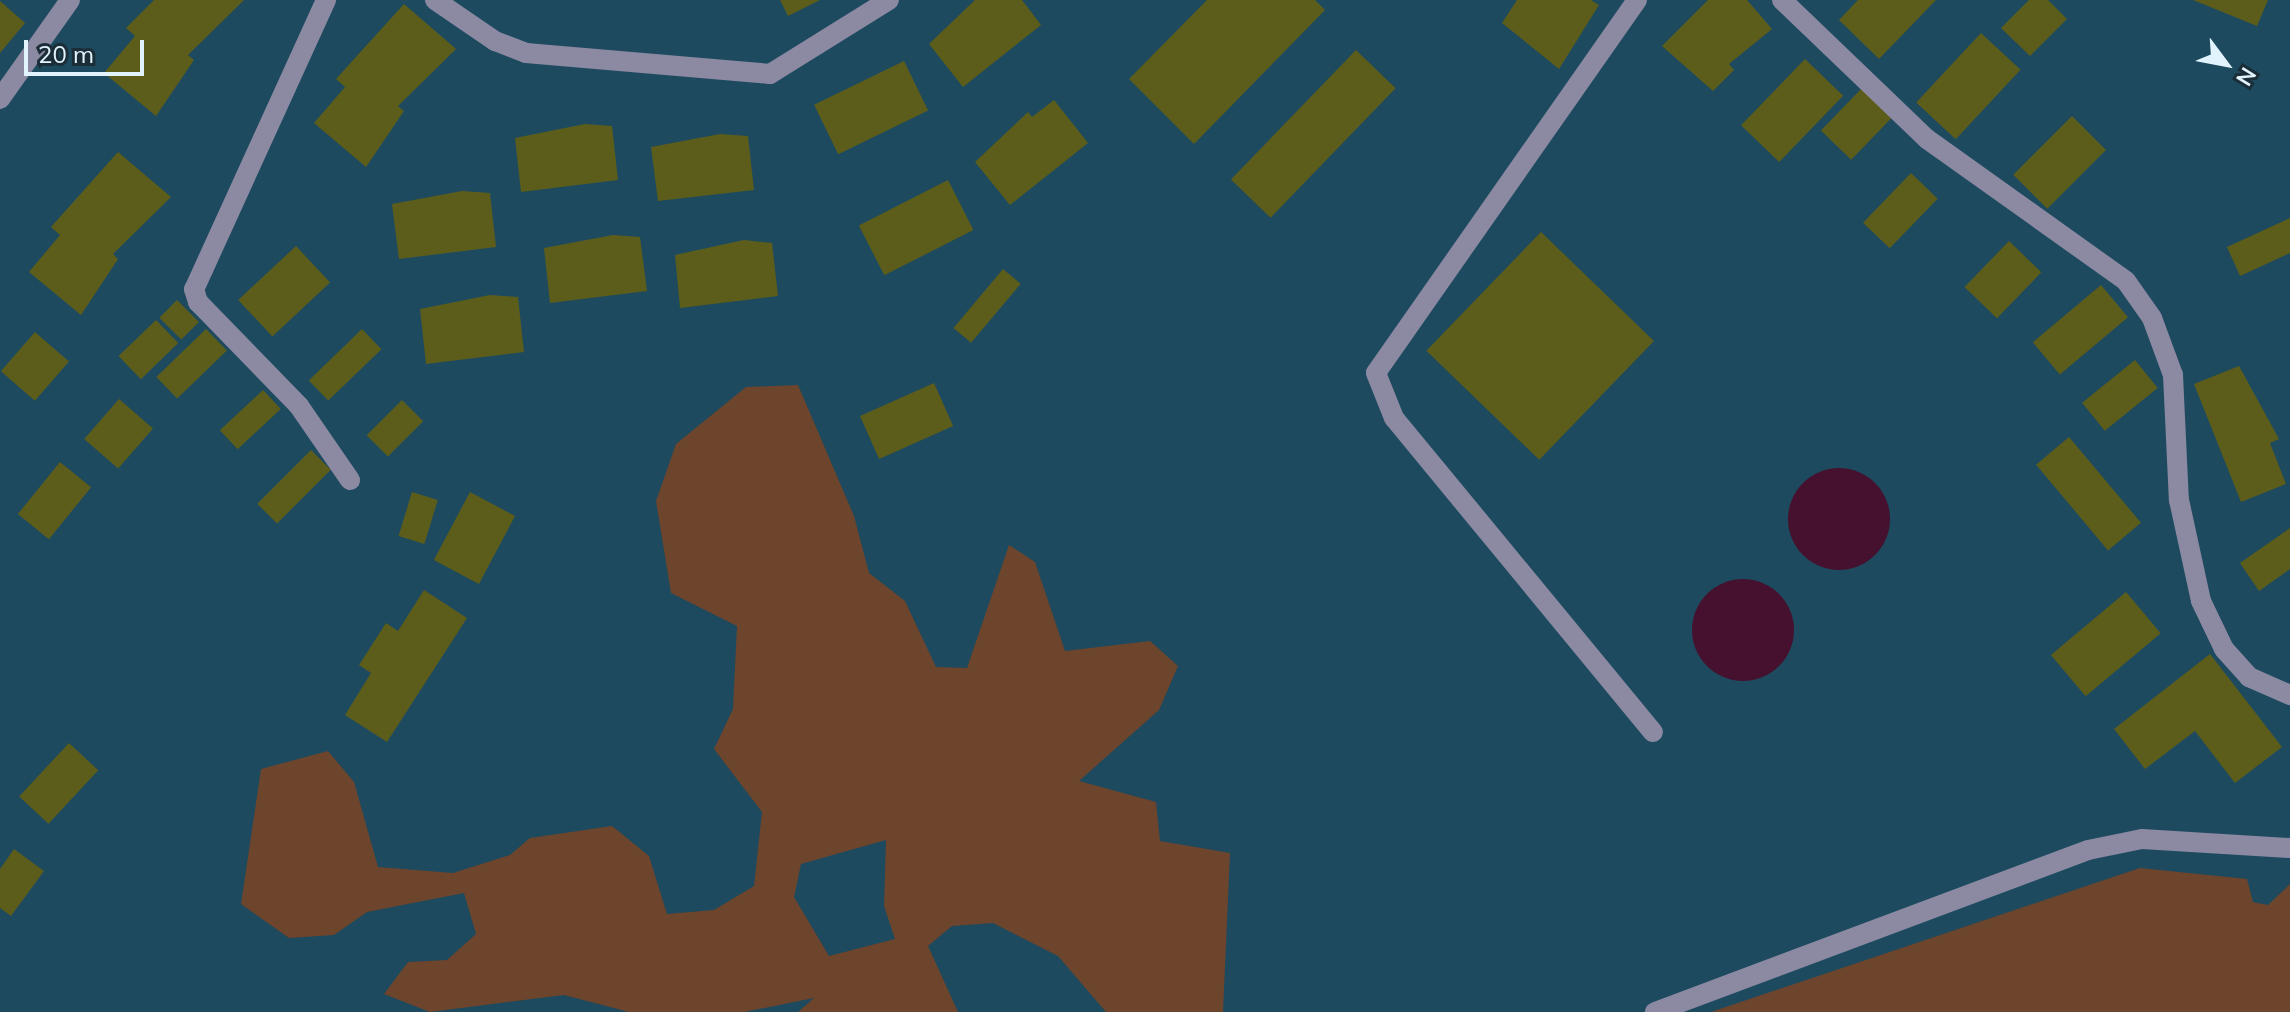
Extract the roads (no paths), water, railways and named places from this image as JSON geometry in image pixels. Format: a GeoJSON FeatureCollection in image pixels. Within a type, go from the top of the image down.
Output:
{"type":"FeatureCollection","features":[{"type":"Feature","properties":{"kind":"street"},"geometry":{"type":"LineString","coordinates":[[0,99],[70,0]]}},
{"type":"Feature","properties":{"kind":"street"},"geometry":{"type":"LineString","coordinates":[[326,0],[194,289],[198,302],[299,406],[350,480]]}},
{"type":"Feature","properties":{"kind":"street"},"geometry":{"type":"LineString","coordinates":[[435,0],[495,41],[526,53],[770,74],[889,0]]}},
{"type":"Feature","properties":{"kind":"street"},"geometry":{"type":"LineString","coordinates":[[1637,0],[1376,373],[1394,418],[1653,732]]}},
{"type":"Feature","properties":{"kind":"street"},"geometry":{"type":"LineString","coordinates":[[1782,0],[1927,139],[2126,281],[2152,318],[2173,375],[2179,500],[2201,601],[2224,649],[2249,677],[2290,695]]}},
{"type":"Feature","properties":{"kind":"street"},"geometry":{"type":"LineString","coordinates":[[1655,1012],[2088,850],[2142,839],[2290,848]]}}]}
